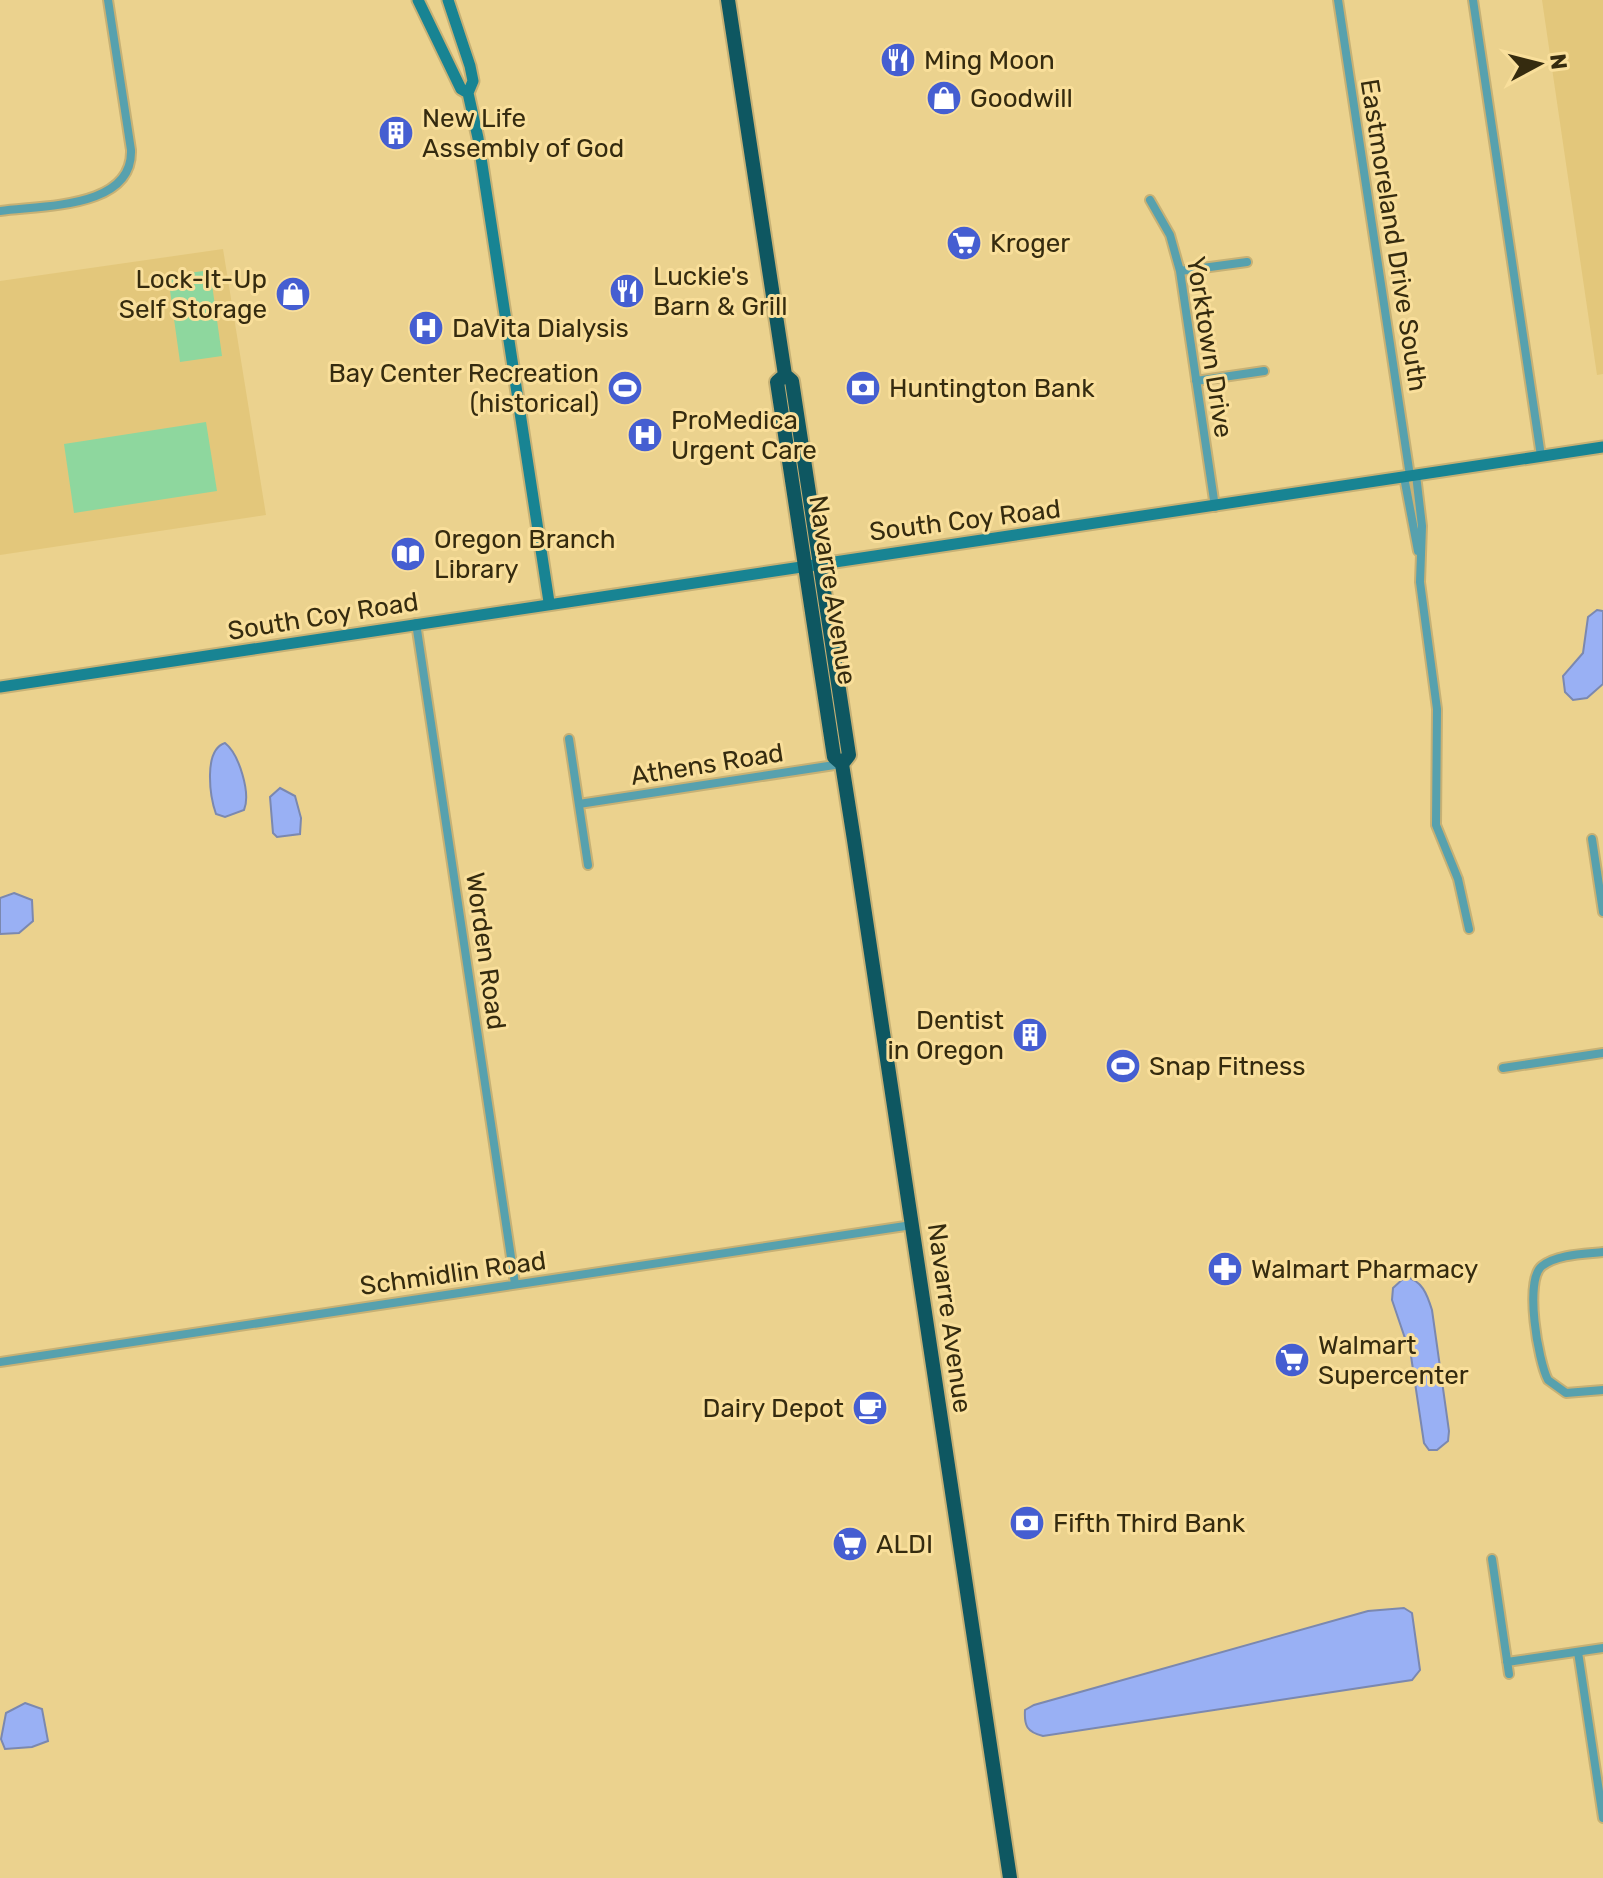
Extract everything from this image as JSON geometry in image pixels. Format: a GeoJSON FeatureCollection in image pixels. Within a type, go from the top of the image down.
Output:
{"type":"FeatureCollection","features":[{"type":"Feature","properties":{"kind":"highway","name":"Navarre Avenue"},"geometry":{"type":"LineString","coordinates":[[728,0],[785,375],[792,381],[847,741],[849,755],[842,764]]}},
{"type":"Feature","properties":{"kind":"highway","name":"Navarre Avenue"},"geometry":{"type":"LineString","coordinates":[[785,375],[777,382],[804,564],[834,757],[842,764],[1010,1878]]}},
{"type":"Feature","properties":{"kind":"highway"},"geometry":{"type":"LineString","coordinates":[[826,706],[834,718],[838,738],[847,741]]}},
{"type":"Feature","properties":{"kind":"street"},"geometry":{"type":"LineString","coordinates":[[0,211],[104,195],[123,179],[130,167],[131,150],[108,0]]}},
{"type":"Feature","properties":{"kind":"street"},"geometry":{"type":"LineString","coordinates":[[418,0],[461,89],[468,93]]}},
{"type":"Feature","properties":{"kind":"street"},"geometry":{"type":"LineString","coordinates":[[448,0],[473,81],[468,93],[480,147],[549,602]]}},
{"type":"Feature","properties":{"kind":"street","name":"Eastmoreland Drive South"},"geometry":{"type":"LineString","coordinates":[[1338,0],[1410,476],[1422,526],[1419,557],[1437,709],[1436,825],[1458,879],[1469,929]]}},
{"type":"Feature","properties":{"kind":"street"},"geometry":{"type":"LineString","coordinates":[[1473,0],[1541,456]]}},
{"type":"Feature","properties":{"kind":"street","name":"Yorktown Drive"},"geometry":{"type":"LineString","coordinates":[[1150,200],[1170,235],[1180,271],[1215,507]]}},
{"type":"Feature","properties":{"kind":"street"},"geometry":{"type":"LineString","coordinates":[[1180,271],[1247,262]]}},
{"type":"Feature","properties":{"kind":"street"},"geometry":{"type":"LineString","coordinates":[[1196,381],[1264,371]]}},
{"type":"Feature","properties":{"kind":"street","name":"South Coy Road"},"geometry":{"type":"LineString","coordinates":[[0,687],[549,602],[1215,507],[1603,447]]}},
{"type":"Feature","properties":{"kind":"street","name":"Worden Road"},"geometry":{"type":"LineString","coordinates":[[416,623],[515,1284]]}},
{"type":"Feature","properties":{"kind":"street"},"geometry":{"type":"LineString","coordinates":[[569,739],[588,865]]}},
{"type":"Feature","properties":{"kind":"street","name":"Athens Road"},"geometry":{"type":"LineString","coordinates":[[579,804],[842,764]]}},
{"type":"Feature","properties":{"kind":"street"},"geometry":{"type":"LineString","coordinates":[[1592,839],[1603,912]]}},
{"type":"Feature","properties":{"kind":"street"},"geometry":{"type":"LineString","coordinates":[[1503,1068],[1603,1053]]}},
{"type":"Feature","properties":{"kind":"street","name":"Schmidlin Road"},"geometry":{"type":"LineString","coordinates":[[0,1362],[912,1225]]}},
{"type":"Feature","properties":{"kind":"street"},"geometry":{"type":"LineString","coordinates":[[1603,1252],[1555,1260],[1539,1268],[1533,1282],[1543,1369],[1556,1389],[1572,1393],[1603,1390]]}},
{"type":"Feature","properties":{"kind":"street"},"geometry":{"type":"LineString","coordinates":[[1492,1559],[1509,1674]]}},
{"type":"Feature","properties":{"kind":"street"},"geometry":{"type":"LineString","coordinates":[[1507,1662],[1603,1648]]}},
{"type":"Feature","properties":{"kind":"street"},"geometry":{"type":"LineString","coordinates":[[1578,1652],[1603,1818]]}},
{"type":"Feature","properties":{"kind":"shaded area"},"geometry":{"type":"Polygon","coordinates":[[[1542,0],[1603,0],[1603,374],[1597,375],[1542,0]]]}},
{"type":"Feature","properties":{"kind":"shaded area"},"geometry":{"type":"Polygon","coordinates":[[[223,249],[266,515],[0,555],[0,281],[223,249]]]}},
{"type":"Feature","properties":{"kind":"green space"},"geometry":{"type":"Polygon","coordinates":[[[210,270],[222,356],[180,362],[168,276],[210,270]]]}},
{"type":"Feature","properties":{"kind":"green space"},"geometry":{"type":"Polygon","coordinates":[[[206,422],[217,491],[74,513],[64,444],[206,422]]]}},
{"type":"Feature","properties":{"kind":"water"},"geometry":{"type":"Polygon","coordinates":[[[1597,610],[1603,611],[1603,684],[1587,698],[1573,700],[1565,692],[1563,676],[1583,653],[1588,617],[1597,610]]]}},
{"type":"Feature","properties":{"kind":"water"},"geometry":{"type":"Polygon","coordinates":[[[225,743],[239,765],[245,784],[246,803],[244,810],[225,817],[216,814],[210,775],[213,755],[225,743]]]}},
{"type":"Feature","properties":{"kind":"water"},"geometry":{"type":"Polygon","coordinates":[[[280,788],[295,796],[301,818],[300,834],[277,837],[273,833],[270,797],[280,788]]]}},
{"type":"Feature","properties":{"kind":"water"},"geometry":{"type":"Polygon","coordinates":[[[14,893],[32,900],[33,921],[19,933],[0,934],[0,898],[14,893]]]}},
{"type":"Feature","properties":{"kind":"water"},"geometry":{"type":"Polygon","coordinates":[[[1405,1277],[1420,1285],[1432,1310],[1449,1431],[1448,1441],[1437,1450],[1429,1450],[1424,1443],[1411,1356],[1392,1300],[1393,1288],[1405,1277]]]}},
{"type":"Feature","properties":{"kind":"water"},"geometry":{"type":"Polygon","coordinates":[[[1404,1608],[1412,1613],[1420,1670],[1412,1680],[1043,1736],[1030,1730],[1026,1724],[1025,1710],[1034,1705],[1368,1611],[1404,1608]]]}},
{"type":"Feature","properties":{"kind":"water"},"geometry":{"type":"Polygon","coordinates":[[[25,1703],[42,1709],[48,1741],[32,1747],[5,1749],[1,1739],[6,1713],[25,1703]]]}},
{"type":"Feature","properties":{"kind":"place","name":"Ming Moon"},"geometry":{"type":"Point","coordinates":[898,60]}},
{"type":"Feature","properties":{"kind":"place","name":"Goodwill"},"geometry":{"type":"Point","coordinates":[944,98]}},
{"type":"Feature","properties":{"kind":"place","name":"New Life Assembly of God"},"geometry":{"type":"Point","coordinates":[396,133]}},
{"type":"Feature","properties":{"kind":"place","name":"Kroger"},"geometry":{"type":"Point","coordinates":[964,243]}},
{"type":"Feature","properties":{"kind":"place","name":"Luckie's Barn & Grill"},"geometry":{"type":"Point","coordinates":[627,291]}},
{"type":"Feature","properties":{"kind":"place","name":"Lock-It-Up Self Storage"},"geometry":{"type":"Point","coordinates":[293,294]}},
{"type":"Feature","properties":{"kind":"place","name":"DaVita Dialysis"},"geometry":{"type":"Point","coordinates":[426,328]}},
{"type":"Feature","properties":{"kind":"place","name":"Bay Center Recreation (historical)"},"geometry":{"type":"Point","coordinates":[625,388]}},
{"type":"Feature","properties":{"kind":"place","name":"Huntington Bank"},"geometry":{"type":"Point","coordinates":[863,388]}},
{"type":"Feature","properties":{"kind":"place","name":"ProMedica Urgent Care"},"geometry":{"type":"Point","coordinates":[645,435]}},
{"type":"Feature","properties":{"kind":"place","name":"Oregon Branch Library"},"geometry":{"type":"Point","coordinates":[408,554]}},
{"type":"Feature","properties":{"kind":"place","name":"Dentist in Oregon"},"geometry":{"type":"Point","coordinates":[1030,1035]}},
{"type":"Feature","properties":{"kind":"place","name":"Snap Fitness"},"geometry":{"type":"Point","coordinates":[1123,1066]}},
{"type":"Feature","properties":{"kind":"place","name":"Walmart Pharmacy"},"geometry":{"type":"Point","coordinates":[1225,1269]}},
{"type":"Feature","properties":{"kind":"place","name":"Walmart Supercenter"},"geometry":{"type":"Point","coordinates":[1292,1360]}},
{"type":"Feature","properties":{"kind":"place","name":"Dairy Depot"},"geometry":{"type":"Point","coordinates":[870,1408]}},
{"type":"Feature","properties":{"kind":"place","name":"Fifth Third Bank"},"geometry":{"type":"Point","coordinates":[1027,1523]}},
{"type":"Feature","properties":{"kind":"place","name":"ALDI"},"geometry":{"type":"Point","coordinates":[850,1544]}}]}
